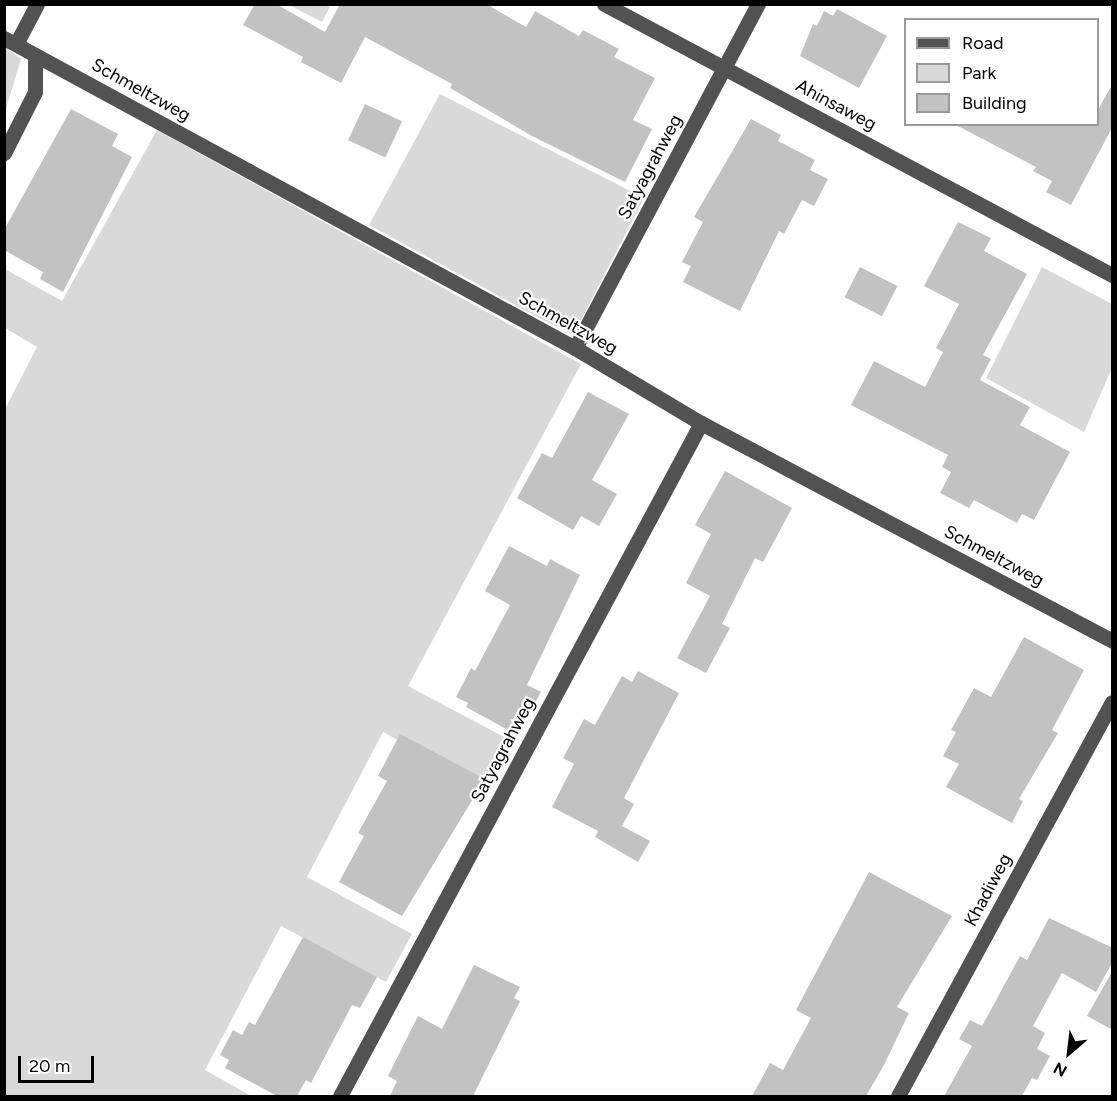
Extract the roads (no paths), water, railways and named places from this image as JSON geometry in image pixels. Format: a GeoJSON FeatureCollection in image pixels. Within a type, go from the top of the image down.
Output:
{"type":"FeatureCollection","features":[{"type":"Feature","properties":{"kind":"street"},"geometry":{"type":"LineString","coordinates":[[10,41],[37,4]]}},
{"type":"Feature","properties":{"kind":"street","name":"Ahinsaweg"},"geometry":{"type":"LineString","coordinates":[[604,4],[1113,275]]}},
{"type":"Feature","properties":{"kind":"street","name":"Satyagrahweg"},"geometry":{"type":"LineString","coordinates":[[575,348],[758,4]]}},
{"type":"Feature","properties":{"kind":"street","name":"Schmeltzweg"},"geometry":{"type":"LineString","coordinates":[[10,41],[575,348],[701,423],[1113,641]]}},
{"type":"Feature","properties":{"kind":"street"},"geometry":{"type":"LineString","coordinates":[[4,153],[35,92],[35,55]]}},
{"type":"Feature","properties":{"kind":"street","name":"Satyagrahweg"},"geometry":{"type":"LineString","coordinates":[[340,1096],[701,423]]}},
{"type":"Feature","properties":{"kind":"street","name":"Khadiweg"},"geometry":{"type":"LineString","coordinates":[[898,1096],[1113,702]]}}]}
